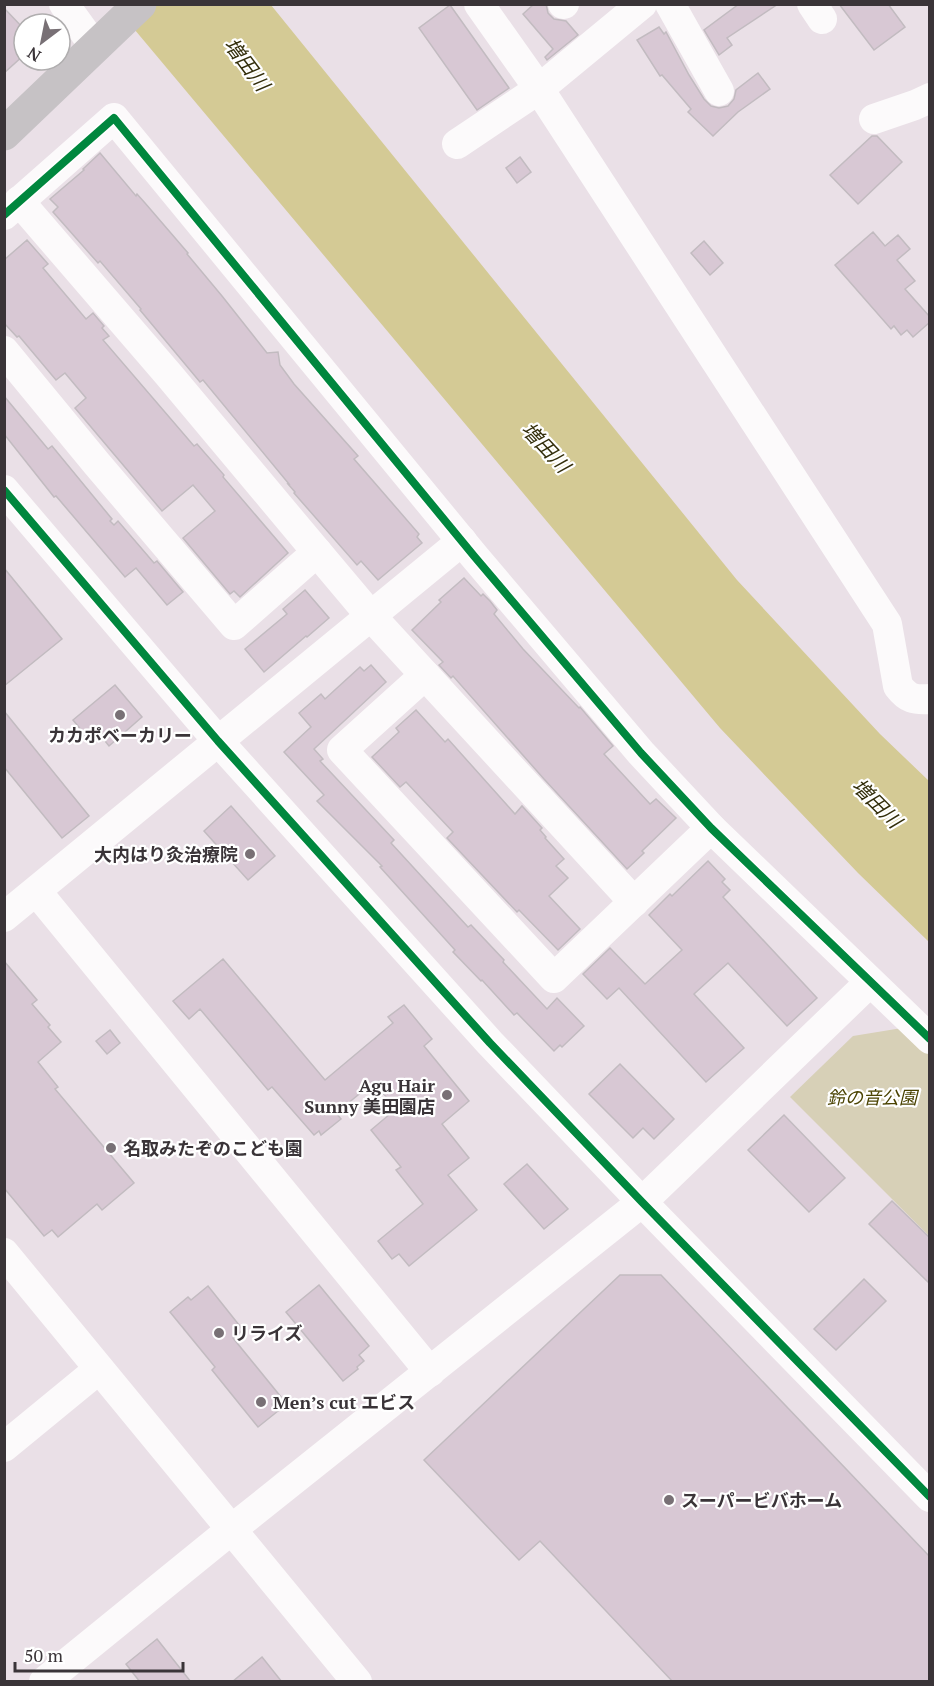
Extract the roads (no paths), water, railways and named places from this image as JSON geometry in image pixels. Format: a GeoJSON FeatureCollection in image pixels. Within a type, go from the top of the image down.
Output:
{"type":"FeatureCollection","features":[{"type":"Feature","properties":{"kind":"main road"},"geometry":{"type":"LineString","coordinates":[[4,134],[140,4]]}},
{"type":"Feature","properties":{"kind":"street"},"geometry":{"type":"LineString","coordinates":[[64,4],[98,44]]}},
{"type":"Feature","properties":{"kind":"street"},"geometry":{"type":"LineString","coordinates":[[479,4],[538,89],[888,624],[898,687],[904,694],[915,700],[930,699]]}},
{"type":"Feature","properties":{"kind":"street"},"geometry":{"type":"LineString","coordinates":[[670,4],[719,91]]}},
{"type":"Feature","properties":{"kind":"street"},"geometry":{"type":"LineString","coordinates":[[458,144],[538,89],[638,6]]}},
{"type":"Feature","properties":{"kind":"street"},"geometry":{"type":"LineString","coordinates":[[874,119],[930,98]]}},
{"type":"Feature","properties":{"kind":"street"},"geometry":{"type":"LineString","coordinates":[[634,903],[370,615],[168,374],[12,208],[114,118],[462,541],[641,753],[711,828],[930,1039]]}},
{"type":"Feature","properties":{"kind":"street"},"geometry":{"type":"LineString","coordinates":[[4,351],[234,625],[317,552]]}},
{"type":"Feature","properties":{"kind":"street"},"geometry":{"type":"LineString","coordinates":[[4,490],[218,741],[490,1043],[930,1497]]}},
{"type":"Feature","properties":{"kind":"street"},"geometry":{"type":"LineString","coordinates":[[4,917],[462,541]]}},
{"type":"Feature","properties":{"kind":"street"},"geometry":{"type":"LineString","coordinates":[[425,675],[342,750],[555,978],[711,828]]}},
{"type":"Feature","properties":{"kind":"street"},"geometry":{"type":"LineString","coordinates":[[37,892],[430,1372]]}},
{"type":"Feature","properties":{"kind":"street"},"geometry":{"type":"LineString","coordinates":[[49,1680],[232,1529],[642,1202],[870,982]]}},
{"type":"Feature","properties":{"kind":"street"},"geometry":{"type":"LineString","coordinates":[[4,1253],[357,1682]]}},
{"type":"Feature","properties":{"kind":"street"},"geometry":{"type":"LineString","coordinates":[[4,1447],[99,1368]]}},
{"type":"Feature","properties":{"kind":"water","name":"増田川"},"geometry":{"type":"Polygon","coordinates":[[[114,5],[271,5],[737,580],[880,734],[929,781],[929,942],[858,873],[720,728],[114,5]]]}},
{"type":"Feature","properties":{"kind":"place","name":"カカポベーカリー"},"geometry":{"type":"Point","coordinates":[120,715]}},
{"type":"Feature","properties":{"kind":"place","name":"大内はり灸治療院"},"geometry":{"type":"Point","coordinates":[250,854]}},
{"type":"Feature","properties":{"kind":"place","name":"Agu Hair Sunny 美田園店"},"geometry":{"type":"Point","coordinates":[447,1095]}},
{"type":"Feature","properties":{"kind":"place","name":"名取みたぞのこども園"},"geometry":{"type":"Point","coordinates":[111,1148]}},
{"type":"Feature","properties":{"kind":"place","name":"リライズ"},"geometry":{"type":"Point","coordinates":[219,1333]}},
{"type":"Feature","properties":{"kind":"place","name":"Men’s cut エビス"},"geometry":{"type":"Point","coordinates":[261,1402]}},
{"type":"Feature","properties":{"kind":"place","name":"スーパービバホーム"},"geometry":{"type":"Point","coordinates":[669,1500]}},
{"type":"Feature","properties":{"kind":"park label","name":"鈴の音公園"},"geometry":{"type":"Point","coordinates":[872,1097]}}]}
